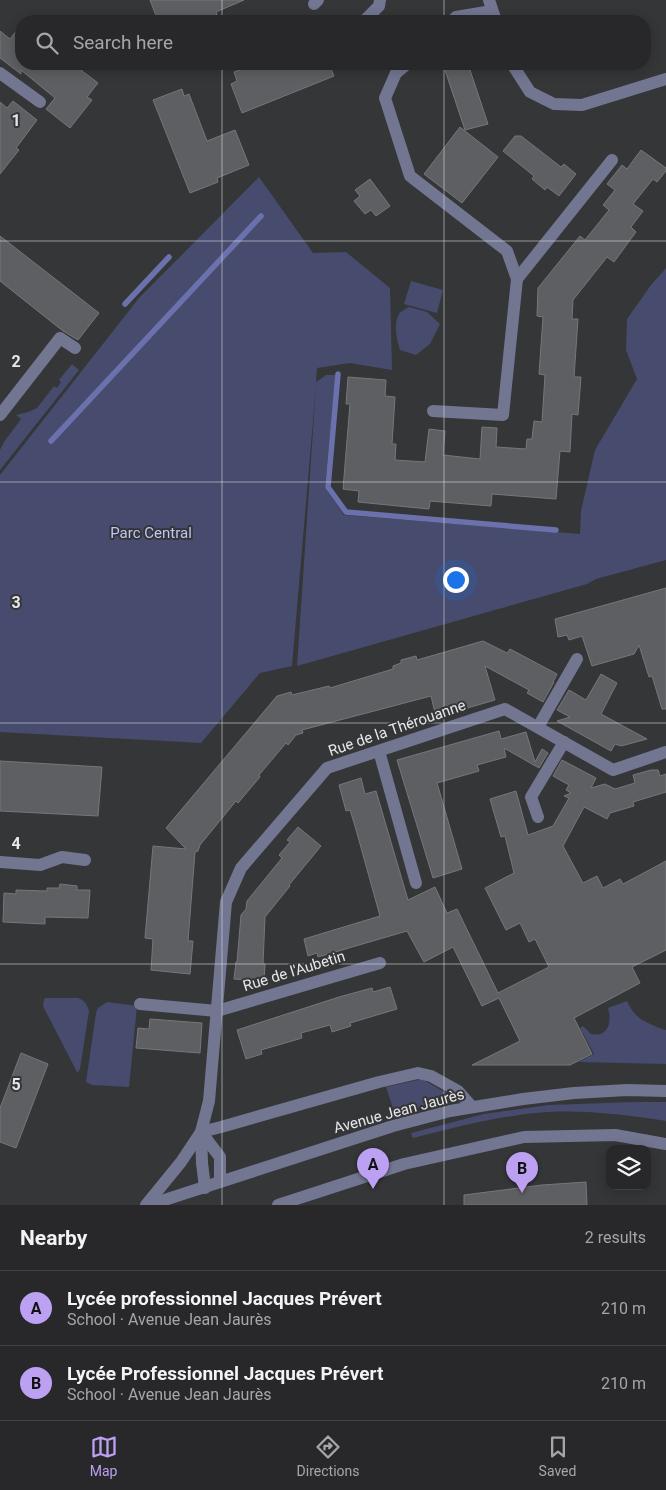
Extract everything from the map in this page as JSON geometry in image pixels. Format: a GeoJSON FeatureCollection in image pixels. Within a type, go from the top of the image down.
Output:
{"type":"FeatureCollection","features":[{"type":"Feature","properties":{"kind":"street"},"geometry":{"type":"LineString","coordinates":[[370,15],[379,6],[380,0]]}},
{"type":"Feature","properties":{"kind":"street"},"geometry":{"type":"LineString","coordinates":[[468,15],[492,11]]}},
{"type":"Feature","properties":{"kind":"street"},"geometry":{"type":"LineString","coordinates":[[400,70],[396,74],[385,98],[410,176],[507,251],[517,279],[503,415],[433,412]]}},
{"type":"Feature","properties":{"kind":"street"},"geometry":{"type":"LineString","coordinates":[[516,70],[530,92],[554,104],[582,104],[662,80]]}},
{"type":"Feature","properties":{"kind":"street"},"geometry":{"type":"LineString","coordinates":[[0,72],[40,102]]}},
{"type":"Feature","properties":{"kind":"street"},"geometry":{"type":"LineString","coordinates":[[517,279],[612,160]]}},
{"type":"Feature","properties":{"kind":"street"},"geometry":{"type":"LineString","coordinates":[[0,415],[60,338],[75,348]]}},
{"type":"Feature","properties":{"kind":"street"},"geometry":{"type":"LineString","coordinates":[[538,727],[577,659]]}},
{"type":"Feature","properties":{"kind":"street","name":"Rue de la Thérouanne"},"geometry":{"type":"LineString","coordinates":[[205,1188],[201,1132],[209,1101],[226,902],[241,868],[328,768],[505,709],[613,770],[666,752]]}},
{"type":"Feature","properties":{"kind":"street"},"geometry":{"type":"LineString","coordinates":[[538,817],[531,797],[564,742]]}},
{"type":"Feature","properties":{"kind":"street"},"geometry":{"type":"LineString","coordinates":[[379,751],[416,883]]}},
{"type":"Feature","properties":{"kind":"street"},"geometry":{"type":"LineString","coordinates":[[0,862],[40,865],[62,857],[85,860]]}},
{"type":"Feature","properties":{"kind":"street","name":"Rue de l'Aubetin"},"geometry":{"type":"LineString","coordinates":[[217,1011],[380,963]]}},
{"type":"Feature","properties":{"kind":"street"},"geometry":{"type":"LineString","coordinates":[[140,1004],[217,1011]]}},
{"type":"Feature","properties":{"kind":"street"},"geometry":{"type":"LineString","coordinates":[[220,1182],[220,1157],[201,1132],[379,1082],[418,1073],[431,1076],[458,1091],[472,1107]]}},
{"type":"Feature","properties":{"kind":"street","name":"Avenue Jean Jaurès"},"geometry":{"type":"LineString","coordinates":[[148,1205],[393,1126],[472,1107],[574,1093],[627,1090],[666,1091]]}},
{"type":"Feature","properties":{"kind":"street","name":"Rue de la Thérouanne"},"geometry":{"type":"LineString","coordinates":[[148,1205],[201,1132]]}},
{"type":"Feature","properties":{"kind":"street"},"geometry":{"type":"LineString","coordinates":[[278,1205],[404,1164],[524,1137],[615,1135],[666,1144]]}},
{"type":"Feature","properties":{"kind":"green space","name":"Parc Central"},"geometry":{"type":"Polygon","coordinates":[[[259,177],[313,253],[346,252],[390,288],[392,370],[350,363],[317,368],[316,382],[326,375],[336,375],[325,487],[344,515],[580,534],[581,511],[595,450],[637,379],[626,350],[627,319],[651,285],[666,268],[666,560],[297,666],[316,386],[292,666],[260,673],[201,743],[0,732],[0,475],[139,298],[259,177]]]}},
{"type":"Feature","properties":{"kind":"green space"},"geometry":{"type":"Polygon","coordinates":[[[411,281],[443,290],[437,313],[404,304],[411,281]]]}},
{"type":"Feature","properties":{"kind":"green space"},"geometry":{"type":"Polygon","coordinates":[[[409,307],[427,312],[440,324],[430,344],[416,355],[400,350],[397,337],[397,318],[400,313],[409,307]]]}},
{"type":"Feature","properties":{"kind":"green space"},"geometry":{"type":"Polygon","coordinates":[[[72,364],[79,370],[0,470],[0,450],[21,419],[16,415],[37,408],[54,386],[57,388],[61,382],[59,380],[72,364]]]}},
{"type":"Feature","properties":{"kind":"green space"},"geometry":{"type":"Polygon","coordinates":[[[78,998],[84,1001],[89,1011],[78,1072],[43,1006],[44,999],[78,998]]]}},
{"type":"Feature","properties":{"kind":"green space"},"geometry":{"type":"Polygon","coordinates":[[[627,1001],[633,1012],[641,1019],[666,1030],[666,1064],[579,1062],[594,1054],[580,1028],[583,1026],[591,1034],[597,1035],[602,1033],[609,1023],[608,1008],[627,1001]]]}},
{"type":"Feature","properties":{"kind":"green space"},"geometry":{"type":"Polygon","coordinates":[[[107,1002],[137,1006],[129,1087],[92,1085],[86,1082],[96,1013],[98,1008],[107,1002]]]}},
{"type":"Feature","properties":{"kind":"green space"},"geometry":{"type":"Polygon","coordinates":[[[422,1079],[448,1094],[450,1100],[395,1114],[386,1087],[422,1079]]]}},
{"type":"Feature","properties":{"kind":"green space"},"geometry":{"type":"Polygon","coordinates":[[[666,1102],[666,1121],[607,1114],[548,1112],[497,1119],[413,1138],[411,1133],[484,1114],[548,1105],[666,1102]]]}},
{"type":"Feature","properties":{"kind":"building"},"geometry":{"type":"Polygon","coordinates":[[[150,0],[244,0],[216,12],[217,15],[156,15],[150,0]]]}},
{"type":"Feature","properties":{"kind":"building"},"geometry":{"type":"Polygon","coordinates":[[[0,31],[10,39],[15,33],[15,69],[0,58],[0,31]]]}},
{"type":"Feature","properties":{"kind":"building"},"geometry":{"type":"Polygon","coordinates":[[[21,70],[81,70],[98,83],[87,97],[92,100],[70,128],[46,109],[55,98],[21,70]]]}},
{"type":"Feature","properties":{"kind":"building"},"geometry":{"type":"Polygon","coordinates":[[[240,70],[332,70],[334,76],[242,113],[231,84],[237,81],[234,72],[240,70]]]}},
{"type":"Feature","properties":{"kind":"building"},"geometry":{"type":"Polygon","coordinates":[[[445,70],[470,70],[488,124],[465,130],[445,70]]]}},
{"type":"Feature","properties":{"kind":"building"},"geometry":{"type":"Polygon","coordinates":[[[182,89],[184,96],[189,94],[207,141],[235,130],[249,165],[217,178],[218,182],[190,193],[153,100],[182,89]]]}},
{"type":"Feature","properties":{"kind":"building"},"geometry":{"type":"Polygon","coordinates":[[[13,101],[37,120],[16,148],[19,150],[0,174],[0,102],[7,108],[13,101]]]}},
{"type":"Feature","properties":{"kind":"building"},"geometry":{"type":"Polygon","coordinates":[[[460,127],[498,157],[462,203],[424,174],[460,127]]]}},
{"type":"Feature","properties":{"kind":"building"},"geometry":{"type":"Polygon","coordinates":[[[515,136],[521,136],[561,167],[564,164],[576,174],[559,196],[547,187],[545,190],[532,179],[534,176],[503,151],[515,136]]]}},
{"type":"Feature","properties":{"kind":"building"},"geometry":{"type":"Polygon","coordinates":[[[641,150],[666,168],[666,171],[657,182],[653,179],[633,204],[643,211],[631,227],[636,232],[614,262],[607,257],[573,300],[572,319],[578,319],[574,377],[581,377],[578,415],[572,414],[570,452],[560,451],[556,499],[492,494],[491,506],[430,501],[429,509],[358,502],[359,491],[343,489],[350,404],[346,404],[348,377],[386,380],[385,396],[395,397],[392,444],[396,444],[395,460],[425,462],[429,429],[445,431],[443,455],[480,459],[482,427],[497,428],[496,447],[526,449],[527,439],[532,439],[534,421],[542,422],[545,375],[539,374],[543,317],[537,316],[538,288],[580,236],[585,240],[609,210],[603,205],[615,190],[607,184],[622,165],[627,169],[641,150]]]}},
{"type":"Feature","properties":{"kind":"building"},"geometry":{"type":"Polygon","coordinates":[[[370,179],[390,206],[376,216],[371,210],[365,214],[354,201],[360,196],[355,190],[370,179]]]}},
{"type":"Feature","properties":{"kind":"building"},"geometry":{"type":"Polygon","coordinates":[[[0,236],[99,313],[78,340],[63,331],[0,281],[0,236]]]}},
{"type":"Feature","properties":{"kind":"building"},"geometry":{"type":"Polygon","coordinates":[[[666,588],[666,709],[662,709],[652,676],[649,677],[639,645],[634,654],[592,666],[582,636],[569,640],[567,635],[558,637],[555,619],[666,588]]]}},
{"type":"Feature","properties":{"kind":"building"},"geometry":{"type":"Polygon","coordinates":[[[483,641],[507,653],[510,649],[557,674],[543,702],[527,693],[529,690],[485,666],[495,700],[436,717],[431,696],[302,730],[303,733],[296,735],[288,745],[286,743],[259,775],[260,777],[238,803],[236,801],[200,845],[198,851],[195,852],[188,941],[193,941],[190,974],[151,970],[153,939],[145,938],[153,846],[186,849],[166,828],[277,696],[291,692],[292,695],[329,686],[330,688],[393,669],[393,666],[401,663],[401,660],[416,656],[417,660],[483,641]]]}},
{"type":"Feature","properties":{"kind":"building"},"geometry":{"type":"Polygon","coordinates":[[[601,674],[617,683],[601,714],[647,739],[621,746],[615,744],[611,751],[557,721],[570,717],[557,710],[569,690],[586,700],[601,674]]]}},
{"type":"Feature","properties":{"kind":"building"},"geometry":{"type":"Polygon","coordinates":[[[499,731],[501,739],[526,732],[535,762],[542,749],[548,753],[539,768],[504,748],[506,757],[477,765],[479,771],[437,783],[462,869],[433,878],[397,760],[499,731]]]}},
{"type":"Feature","properties":{"kind":"building"},"geometry":{"type":"Polygon","coordinates":[[[562,760],[596,778],[591,788],[605,784],[615,789],[635,783],[633,775],[651,770],[658,770],[660,776],[666,774],[666,792],[633,802],[634,806],[610,813],[607,819],[584,807],[563,846],[583,883],[597,876],[603,888],[620,879],[623,884],[666,861],[666,950],[632,967],[640,983],[574,1018],[592,1054],[570,1065],[472,1065],[520,1041],[499,998],[482,1006],[453,947],[424,962],[407,931],[318,957],[317,953],[308,956],[304,939],[380,916],[350,810],[346,811],[339,785],[361,778],[365,794],[376,791],[408,900],[435,887],[447,913],[457,909],[498,993],[549,967],[535,939],[529,942],[520,923],[506,930],[485,888],[514,873],[505,836],[501,837],[490,799],[516,791],[528,835],[553,826],[569,798],[564,796],[571,793],[566,790],[569,785],[553,776],[562,760]]]}},
{"type":"Feature","properties":{"kind":"building"},"geometry":{"type":"Polygon","coordinates":[[[0,761],[102,767],[98,816],[0,811],[0,761]]]}},
{"type":"Feature","properties":{"kind":"building"},"geometry":{"type":"Polygon","coordinates":[[[298,827],[321,846],[265,917],[264,981],[234,979],[241,915],[246,909],[247,901],[282,858],[279,855],[290,842],[287,840],[298,827]]]}},
{"type":"Feature","properties":{"kind":"building"},"geometry":{"type":"Polygon","coordinates":[[[60,884],[77,886],[77,890],[90,890],[88,918],[45,917],[45,924],[3,922],[4,893],[16,894],[16,890],[47,891],[47,888],[59,888],[60,884]]]}},
{"type":"Feature","properties":{"kind":"building"},"geometry":{"type":"Polygon","coordinates":[[[390,987],[397,1009],[350,1023],[351,1026],[332,1032],[330,1025],[301,1033],[302,1038],[261,1050],[262,1054],[246,1059],[237,1030],[339,997],[372,988],[373,992],[390,987]]]}},
{"type":"Feature","properties":{"kind":"building"},"geometry":{"type":"Polygon","coordinates":[[[150,1019],[202,1023],[200,1053],[136,1048],[138,1028],[149,1029],[150,1019]]]}},
{"type":"Feature","properties":{"kind":"building"},"geometry":{"type":"Polygon","coordinates":[[[21,1053],[48,1064],[16,1148],[0,1142],[0,1108],[21,1053]]]}},
{"type":"Feature","properties":{"kind":"building"},"geometry":{"type":"Polygon","coordinates":[[[586,1182],[587,1205],[464,1205],[464,1195],[542,1185],[586,1182]]]}},
{"type":"Feature","properties":{"kind":"waterway"},"geometry":{"type":"LineString","coordinates":[[51,441],[261,216]]}},
{"type":"Feature","properties":{"kind":"waterway"},"geometry":{"type":"LineString","coordinates":[[125,304],[169,257]]}},
{"type":"Feature","properties":{"kind":"waterway"},"geometry":{"type":"LineString","coordinates":[[338,374],[328,487],[346,512],[556,530]]}},
{"type":"Feature","properties":{"kind":"place","name":"Lycée professionnel Jacques Prévert"},"geometry":{"type":"Point","coordinates":[373,1189]}},
{"type":"Feature","properties":{"kind":"place","name":"Lycée Professionnel Jacques Prévert"},"geometry":{"type":"Point","coordinates":[522,1193]}}]}
